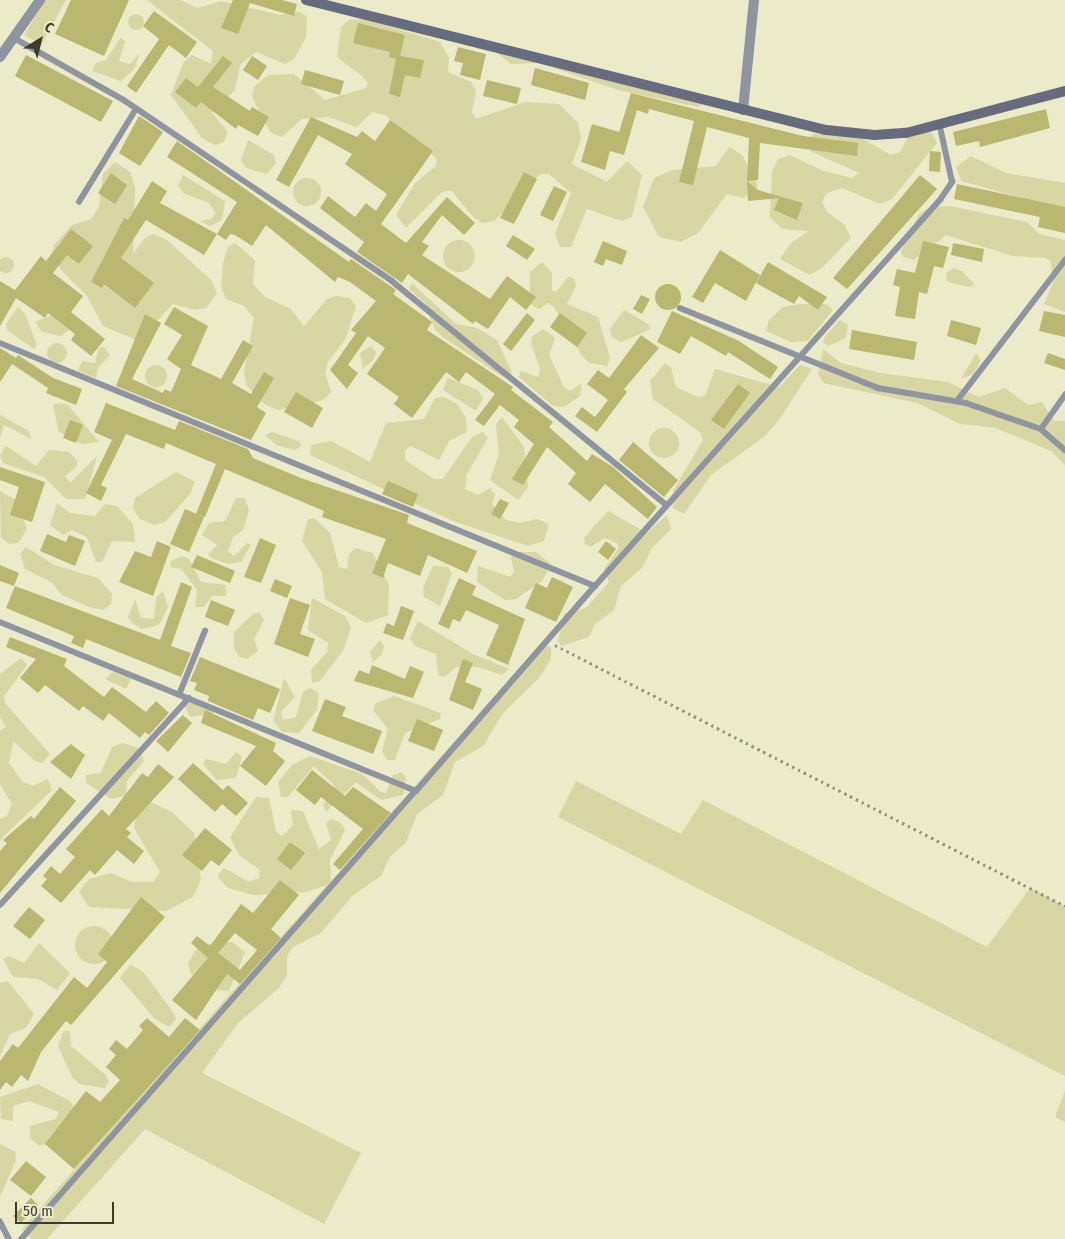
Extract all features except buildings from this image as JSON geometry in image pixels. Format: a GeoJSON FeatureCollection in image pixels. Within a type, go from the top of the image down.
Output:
{"type":"FeatureCollection","features":[{"type":"Feature","properties":{"kind":"main road"},"geometry":{"type":"LineString","coordinates":[[306,0],[826,130],[875,136],[939,123],[1065,91]]}},
{"type":"Feature","properties":{"kind":"street"},"geometry":{"type":"LineString","coordinates":[[0,57],[40,0]]}},
{"type":"Feature","properties":{"kind":"street"},"geometry":{"type":"LineString","coordinates":[[743,110],[754,0]]}},
{"type":"Feature","properties":{"kind":"lane"},"geometry":{"type":"LineString","coordinates":[[14,38],[136,109],[392,281],[667,505]]}},
{"type":"Feature","properties":{"kind":"lane"},"geometry":{"type":"LineString","coordinates":[[79,202],[136,109]]}},
{"type":"Feature","properties":{"kind":"lane"},"geometry":{"type":"LineString","coordinates":[[22,1239],[952,182],[939,123]]}},
{"type":"Feature","properties":{"kind":"lane"},"geometry":{"type":"LineString","coordinates":[[957,402],[1065,260]]}},
{"type":"Feature","properties":{"kind":"lane"},"geometry":{"type":"LineString","coordinates":[[680,308],[797,358],[878,388],[957,402],[1041,429],[1065,450]]}},
{"type":"Feature","properties":{"kind":"lane"},"geometry":{"type":"LineString","coordinates":[[0,343],[595,586]]}},
{"type":"Feature","properties":{"kind":"lane"},"geometry":{"type":"LineString","coordinates":[[1041,429],[1065,395]]}},
{"type":"Feature","properties":{"kind":"lane"},"geometry":{"type":"LineString","coordinates":[[0,622],[416,791]]}},
{"type":"Feature","properties":{"kind":"lane"},"geometry":{"type":"LineString","coordinates":[[179,695],[206,631]]}},
{"type":"Feature","properties":{"kind":"lane"},"geometry":{"type":"LineString","coordinates":[[0,906],[189,698]]}},
{"type":"Feature","properties":{"kind":"lane"},"geometry":{"type":"LineString","coordinates":[[0,1221],[9,1239]]}},
{"type":"Feature","properties":{"kind":"path"},"geometry":{"type":"LineString","coordinates":[[547,641],[1065,906]]}},
{"type":"Feature","properties":{"kind":"shaded area"},"geometry":{"type":"Polygon","coordinates":[[[45,0],[66,0],[41,45],[24,35],[45,0]]]}},
{"type":"Feature","properties":{"kind":"shaded area"},"geometry":{"type":"Polygon","coordinates":[[[147,0],[180,0],[198,8],[221,1],[280,15],[300,12],[307,17],[306,37],[294,59],[285,64],[256,52],[240,65],[235,90],[212,113],[228,132],[224,142],[215,145],[202,138],[171,95],[183,63],[192,55],[211,64],[213,51],[147,0]]]}},
{"type":"Feature","properties":{"kind":"shaded area"},"geometry":{"type":"Polygon","coordinates":[[[133,14],[139,14],[144,19],[142,28],[133,30],[128,25],[128,19],[133,14]]]}},
{"type":"Feature","properties":{"kind":"shaded area"},"geometry":{"type":"Polygon","coordinates":[[[365,19],[440,42],[449,58],[448,72],[471,82],[476,91],[472,112],[476,119],[525,102],[559,104],[578,123],[581,139],[572,164],[607,182],[627,161],[642,175],[632,217],[621,221],[587,209],[571,247],[560,247],[555,234],[571,193],[549,174],[540,174],[494,221],[483,223],[474,218],[451,190],[442,192],[406,228],[396,215],[415,183],[436,166],[436,158],[385,115],[372,112],[357,127],[328,117],[302,119],[282,137],[270,132],[252,97],[254,87],[268,75],[294,74],[325,100],[366,88],[368,83],[363,77],[337,57],[341,27],[349,20],[365,19]]]}},
{"type":"Feature","properties":{"kind":"shaded area"},"geometry":{"type":"Polygon","coordinates":[[[121,37],[125,42],[119,61],[130,64],[140,53],[134,69],[121,81],[92,71],[96,63],[106,60],[121,37]]]}},
{"type":"Feature","properties":{"kind":"shaded area"},"geometry":{"type":"Polygon","coordinates":[[[494,51],[704,104],[698,107],[618,90],[540,63],[511,64],[494,51]]]}},
{"type":"Feature","properties":{"kind":"shaded area"},"geometry":{"type":"Polygon","coordinates":[[[920,132],[931,132],[937,143],[892,199],[880,204],[842,188],[827,193],[822,202],[827,212],[844,224],[851,238],[823,267],[810,275],[780,259],[792,242],[809,231],[782,229],[770,217],[772,172],[778,159],[790,155],[823,171],[852,178],[859,173],[810,151],[808,141],[813,134],[863,139],[891,155],[900,152],[908,137],[920,132]]]}},
{"type":"Feature","properties":{"kind":"shaded area"},"geometry":{"type":"Polygon","coordinates":[[[248,140],[274,155],[276,163],[267,174],[246,168],[241,160],[248,140]]]}},
{"type":"Feature","properties":{"kind":"shaded area"},"geometry":{"type":"Polygon","coordinates":[[[729,147],[742,155],[758,186],[744,198],[727,194],[698,233],[681,242],[659,237],[643,207],[654,178],[672,170],[716,166],[729,147]]]}},
{"type":"Feature","properties":{"kind":"shaded area"},"geometry":{"type":"Polygon","coordinates":[[[971,156],[1006,173],[1065,183],[1065,210],[961,181],[956,167],[971,156]]]}},
{"type":"Feature","properties":{"kind":"shaded area"},"geometry":{"type":"Polygon","coordinates":[[[115,162],[130,172],[135,187],[133,254],[145,238],[153,234],[167,240],[211,280],[217,293],[206,308],[195,310],[173,304],[139,341],[103,326],[87,296],[62,271],[52,255],[54,245],[72,225],[91,219],[99,207],[103,174],[115,162]]]}},
{"type":"Feature","properties":{"kind":"shaded area"},"geometry":{"type":"Polygon","coordinates":[[[183,175],[225,201],[222,220],[210,226],[200,221],[212,219],[215,213],[209,203],[183,193],[178,186],[183,175]]]}},
{"type":"Feature","properties":{"kind":"shaded area"},"geometry":{"type":"Polygon","coordinates":[[[307,178],[317,182],[321,192],[317,202],[307,206],[297,202],[293,192],[297,182],[307,178]]]}},
{"type":"Feature","properties":{"kind":"shaded area"},"geometry":{"type":"Polygon","coordinates":[[[950,206],[1027,222],[1039,234],[1065,240],[1065,312],[1044,304],[1053,283],[1051,261],[1045,258],[1013,256],[946,235],[914,260],[903,257],[901,251],[919,214],[928,208],[950,206]]]}},
{"type":"Feature","properties":{"kind":"shaded area"},"geometry":{"type":"Polygon","coordinates":[[[459,240],[465,241],[470,245],[474,250],[474,262],[470,267],[465,271],[459,272],[453,271],[448,267],[444,262],[443,256],[444,250],[448,245],[453,241],[459,240]]]}},
{"type":"Feature","properties":{"kind":"shaded area"},"geometry":{"type":"Polygon","coordinates":[[[235,243],[255,260],[253,284],[265,297],[291,309],[304,326],[327,299],[336,296],[350,298],[356,306],[346,338],[328,362],[325,373],[331,392],[323,400],[278,410],[264,404],[247,386],[244,373],[254,318],[244,306],[226,299],[221,287],[223,263],[228,247],[235,243]]]}},
{"type":"Feature","properties":{"kind":"shaded area"},"geometry":{"type":"Polygon","coordinates":[[[3,257],[9,257],[14,262],[12,271],[3,273],[-2,268],[-2,262],[3,257]]]}},
{"type":"Feature","properties":{"kind":"shaded area"},"geometry":{"type":"Polygon","coordinates":[[[542,262],[552,273],[552,290],[556,292],[568,277],[574,278],[576,286],[567,304],[598,317],[610,358],[607,366],[589,363],[582,356],[554,307],[548,303],[539,309],[530,304],[530,272],[542,262]]]}},
{"type":"Feature","properties":{"kind":"shaded area"},"geometry":{"type":"Polygon","coordinates":[[[954,268],[962,271],[974,284],[970,287],[947,282],[946,273],[954,268]]]}},
{"type":"Feature","properties":{"kind":"shaded area"},"geometry":{"type":"Polygon","coordinates":[[[412,283],[456,324],[477,328],[497,340],[512,373],[503,377],[435,330],[425,303],[409,289],[412,283]]]}},
{"type":"Feature","properties":{"kind":"shaded area"},"geometry":{"type":"Polygon","coordinates":[[[801,304],[827,304],[833,310],[808,341],[791,342],[766,331],[769,320],[783,307],[801,304]]]}},
{"type":"Feature","properties":{"kind":"shaded area"},"geometry":{"type":"Polygon","coordinates":[[[18,307],[25,314],[37,345],[34,349],[7,330],[6,324],[18,307]]]}},
{"type":"Feature","properties":{"kind":"shaded area"},"geometry":{"type":"Polygon","coordinates":[[[624,310],[648,324],[651,329],[621,342],[612,337],[610,329],[624,310]]]}},
{"type":"Feature","properties":{"kind":"shaded area"},"geometry":{"type":"Polygon","coordinates":[[[52,315],[73,327],[61,336],[42,332],[35,322],[52,315]]]}},
{"type":"Feature","properties":{"kind":"shaded area"},"geometry":{"type":"Polygon","coordinates":[[[840,320],[848,325],[846,338],[828,346],[823,342],[826,335],[840,320]]]}},
{"type":"Feature","properties":{"kind":"shaded area"},"geometry":{"type":"Polygon","coordinates":[[[543,329],[555,338],[549,355],[564,387],[570,391],[582,383],[580,396],[564,407],[553,406],[519,377],[521,371],[538,377],[540,369],[531,343],[532,336],[543,329]]]}},
{"type":"Feature","properties":{"kind":"shaded area"},"geometry":{"type":"Polygon","coordinates":[[[57,343],[64,346],[67,353],[64,360],[57,363],[50,360],[47,353],[50,346],[57,343]]]}},
{"type":"Feature","properties":{"kind":"shaded area"},"geometry":{"type":"Polygon","coordinates":[[[371,346],[376,352],[374,359],[363,369],[360,353],[371,346]]]}},
{"type":"Feature","properties":{"kind":"shaded area"},"geometry":{"type":"Polygon","coordinates":[[[104,347],[110,355],[98,368],[96,378],[78,371],[82,361],[95,363],[99,348],[104,347]]]}},
{"type":"Feature","properties":{"kind":"shaded area"},"geometry":{"type":"Polygon","coordinates":[[[823,349],[841,363],[881,373],[948,382],[979,397],[1005,388],[1028,405],[1042,402],[1054,421],[1065,421],[1065,465],[1051,451],[996,428],[960,424],[917,403],[824,383],[818,375],[823,349]]]}},
{"type":"Feature","properties":{"kind":"shaded area"},"geometry":{"type":"Polygon","coordinates":[[[976,353],[981,360],[978,366],[973,374],[961,379],[976,353]]]}},
{"type":"Feature","properties":{"kind":"shaded area"},"geometry":{"type":"Polygon","coordinates":[[[665,363],[671,367],[676,387],[698,397],[705,396],[715,369],[779,387],[800,365],[812,369],[779,420],[765,436],[711,475],[684,514],[673,508],[673,491],[703,440],[700,432],[653,399],[650,381],[665,363]]]}},
{"type":"Feature","properties":{"kind":"shaded area"},"geometry":{"type":"Polygon","coordinates":[[[156,365],[164,368],[167,376],[164,384],[156,387],[148,384],[145,376],[148,368],[156,365]]]}},
{"type":"Feature","properties":{"kind":"shaded area"},"geometry":{"type":"Polygon","coordinates":[[[448,378],[478,390],[483,398],[476,411],[443,390],[448,378]]]}},
{"type":"Feature","properties":{"kind":"shaded area"},"geometry":{"type":"Polygon","coordinates":[[[444,397],[457,404],[466,417],[467,432],[449,441],[439,460],[411,446],[405,450],[405,460],[434,479],[443,479],[472,437],[483,432],[488,438],[467,474],[465,489],[478,495],[490,488],[495,495],[492,504],[506,520],[520,523],[537,519],[549,524],[544,541],[528,546],[453,521],[310,455],[311,445],[331,441],[370,462],[386,423],[424,419],[435,398],[444,397]]]}},
{"type":"Feature","properties":{"kind":"shaded area"},"geometry":{"type":"Polygon","coordinates":[[[60,403],[68,405],[99,442],[82,444],[59,432],[53,405],[60,403]]]}},
{"type":"Feature","properties":{"kind":"shaded area"},"geometry":{"type":"Polygon","coordinates":[[[0,415],[29,431],[31,439],[4,425],[0,439],[0,415]]]}},
{"type":"Feature","properties":{"kind":"shaded area"},"geometry":{"type":"Polygon","coordinates":[[[502,417],[524,447],[528,487],[518,500],[490,480],[499,454],[496,424],[502,417]]]}},
{"type":"Feature","properties":{"kind":"shaded area"},"geometry":{"type":"Polygon","coordinates":[[[664,428],[675,432],[679,443],[675,454],[664,458],[653,454],[649,443],[653,432],[664,428]]]}},
{"type":"Feature","properties":{"kind":"shaded area"},"geometry":{"type":"Polygon","coordinates":[[[272,432],[299,441],[301,446],[295,450],[276,445],[265,435],[272,432]]]}},
{"type":"Feature","properties":{"kind":"shaded area"},"geometry":{"type":"Polygon","coordinates":[[[6,446],[36,466],[49,450],[69,452],[77,460],[77,466],[65,476],[70,483],[97,456],[85,499],[66,499],[44,477],[3,463],[0,455],[6,446]]]}},
{"type":"Feature","properties":{"kind":"shaded area"},"geometry":{"type":"Polygon","coordinates":[[[176,472],[195,482],[190,494],[165,522],[154,525],[140,519],[133,509],[135,498],[176,472]]]}},
{"type":"Feature","properties":{"kind":"shaded area"},"geometry":{"type":"Polygon","coordinates":[[[0,491],[16,500],[27,529],[18,543],[9,544],[1,537],[0,491]]]}},
{"type":"Feature","properties":{"kind":"shaded area"},"geometry":{"type":"Polygon","coordinates":[[[236,498],[245,498],[249,510],[243,530],[233,537],[228,551],[234,556],[247,543],[251,545],[241,562],[228,564],[211,558],[208,554],[217,545],[202,535],[209,523],[225,521],[236,498]]]}},
{"type":"Feature","properties":{"kind":"shaded area"},"geometry":{"type":"Polygon","coordinates":[[[57,503],[70,513],[95,516],[105,504],[117,506],[133,524],[135,542],[112,541],[102,562],[96,562],[87,537],[72,530],[63,535],[50,525],[57,503]]]}},
{"type":"Feature","properties":{"kind":"shaded area"},"geometry":{"type":"Polygon","coordinates":[[[608,511],[647,533],[667,515],[671,529],[652,548],[642,568],[621,586],[614,610],[595,624],[589,637],[561,646],[558,641],[564,614],[586,608],[609,582],[604,569],[619,548],[617,543],[605,538],[590,547],[585,544],[584,538],[608,511]]]}},
{"type":"Feature","properties":{"kind":"shaded area"},"geometry":{"type":"Polygon","coordinates":[[[314,518],[330,533],[339,567],[347,569],[349,554],[355,548],[373,553],[389,585],[388,615],[366,623],[325,599],[322,572],[302,541],[308,519],[314,518]]]}},
{"type":"Feature","properties":{"kind":"shaded area"},"geometry":{"type":"Polygon","coordinates":[[[26,547],[54,565],[98,578],[112,594],[111,604],[103,610],[89,607],[62,595],[51,582],[25,569],[20,554],[26,547]]]}},
{"type":"Feature","properties":{"kind":"shaded area"},"geometry":{"type":"Polygon","coordinates":[[[519,552],[536,552],[551,564],[542,581],[516,599],[505,600],[477,582],[478,566],[510,577],[514,572],[511,557],[519,552]]]}},
{"type":"Feature","properties":{"kind":"shaded area"},"geometry":{"type":"Polygon","coordinates":[[[182,556],[189,559],[201,582],[226,585],[226,596],[212,596],[204,607],[195,607],[197,590],[181,569],[170,567],[171,561],[182,556]]]}},
{"type":"Feature","properties":{"kind":"shaded area"},"geometry":{"type":"Polygon","coordinates":[[[433,566],[448,567],[452,573],[440,606],[424,597],[423,588],[433,566]]]}},
{"type":"Feature","properties":{"kind":"shaded area"},"geometry":{"type":"Polygon","coordinates":[[[163,591],[168,607],[159,625],[142,629],[131,622],[128,617],[135,599],[141,618],[154,619],[156,598],[163,591]]]}},
{"type":"Feature","properties":{"kind":"shaded area"},"geometry":{"type":"Polygon","coordinates":[[[312,598],[345,616],[351,627],[344,649],[320,681],[312,683],[311,670],[327,652],[328,643],[308,630],[312,598]]]}},
{"type":"Feature","properties":{"kind":"shaded area"},"geometry":{"type":"Polygon","coordinates":[[[254,613],[260,613],[264,620],[254,639],[258,651],[247,659],[239,657],[234,648],[234,632],[254,613]]]}},
{"type":"Feature","properties":{"kind":"shaded area"},"geometry":{"type":"Polygon","coordinates":[[[418,621],[473,654],[509,669],[502,675],[478,667],[456,667],[445,677],[438,675],[436,654],[415,646],[410,638],[418,621]]]}},
{"type":"Feature","properties":{"kind":"shaded area"},"geometry":{"type":"Polygon","coordinates":[[[380,640],[384,646],[382,654],[373,662],[370,652],[380,640]]]}},
{"type":"Feature","properties":{"kind":"shaded area"},"geometry":{"type":"Polygon","coordinates":[[[541,643],[551,648],[551,659],[540,677],[503,713],[483,746],[455,762],[443,795],[417,814],[406,842],[390,857],[381,876],[352,896],[321,933],[293,947],[287,956],[287,975],[279,988],[238,1023],[202,1073],[361,1153],[324,1224],[145,1129],[47,1239],[32,1239],[22,1230],[26,1224],[327,885],[306,892],[253,895],[228,888],[220,880],[218,875],[224,868],[249,882],[259,878],[260,870],[239,855],[230,837],[256,797],[269,798],[276,832],[282,836],[293,825],[291,810],[303,811],[319,849],[331,840],[326,823],[330,819],[340,822],[345,830],[330,860],[331,881],[541,643]]]}},
{"type":"Feature","properties":{"kind":"shaded area"},"geometry":{"type":"Polygon","coordinates":[[[21,658],[27,665],[4,696],[5,703],[50,754],[42,763],[35,761],[13,741],[9,763],[22,781],[33,786],[48,779],[52,790],[0,840],[0,819],[7,816],[12,804],[0,784],[0,731],[6,727],[0,717],[0,674],[21,658]]]}},
{"type":"Feature","properties":{"kind":"shaded area"},"geometry":{"type":"Polygon","coordinates":[[[113,672],[131,679],[126,689],[105,679],[113,672]]]}},
{"type":"Feature","properties":{"kind":"shaded area"},"geometry":{"type":"Polygon","coordinates":[[[284,678],[295,697],[281,712],[283,720],[296,717],[303,692],[310,688],[319,693],[317,710],[299,733],[282,732],[273,721],[284,678]]]}},
{"type":"Feature","properties":{"kind":"shaded area"},"geometry":{"type":"Polygon","coordinates":[[[185,695],[214,706],[213,714],[190,717],[182,701],[185,695]]]}},
{"type":"Feature","properties":{"kind":"shaded area"},"geometry":{"type":"Polygon","coordinates":[[[394,696],[441,713],[440,719],[405,733],[395,760],[387,760],[382,751],[388,729],[373,710],[376,703],[394,696]]]}},
{"type":"Feature","properties":{"kind":"shaded area"},"geometry":{"type":"Polygon","coordinates":[[[123,743],[138,748],[144,761],[127,781],[126,796],[111,799],[86,783],[86,775],[101,773],[112,747],[123,743]]]}},
{"type":"Feature","properties":{"kind":"shaded area"},"geometry":{"type":"Polygon","coordinates":[[[236,752],[242,757],[236,778],[217,780],[203,764],[206,759],[226,764],[236,752]]]}},
{"type":"Feature","properties":{"kind":"shaded area"},"geometry":{"type":"Polygon","coordinates":[[[310,756],[362,774],[381,792],[386,793],[393,775],[402,772],[406,778],[403,795],[381,800],[356,782],[326,812],[323,805],[335,786],[314,766],[288,797],[281,797],[278,782],[292,765],[310,756]]]}},
{"type":"Feature","properties":{"kind":"shaded area"},"geometry":{"type":"Polygon","coordinates":[[[576,781],[681,834],[703,800],[987,947],[1030,888],[1065,906],[1065,1076],[558,817],[576,781]]]}},
{"type":"Feature","properties":{"kind":"shaded area"},"geometry":{"type":"Polygon","coordinates":[[[146,800],[172,812],[194,833],[201,879],[193,897],[166,911],[89,907],[79,892],[89,879],[111,873],[132,882],[153,882],[160,872],[134,828],[137,803],[146,800]]]}},
{"type":"Feature","properties":{"kind":"shaded area"},"geometry":{"type":"Polygon","coordinates":[[[94,926],[108,931],[113,945],[108,959],[94,964],[80,959],[75,945],[80,931],[94,926]]]}},
{"type":"Feature","properties":{"kind":"shaded area"},"geometry":{"type":"Polygon","coordinates":[[[232,942],[245,952],[229,991],[218,990],[191,974],[188,963],[199,945],[232,942]]]}},
{"type":"Feature","properties":{"kind":"shaded area"},"geometry":{"type":"Polygon","coordinates":[[[39,943],[70,973],[57,990],[38,979],[13,977],[3,959],[9,956],[24,963],[39,943]]]}},
{"type":"Feature","properties":{"kind":"shaded area"},"geometry":{"type":"Polygon","coordinates":[[[131,964],[144,973],[173,1012],[176,1019],[169,1027],[154,1018],[120,978],[131,964]]]}},
{"type":"Feature","properties":{"kind":"shaded area"},"geometry":{"type":"Polygon","coordinates":[[[8,981],[34,1014],[26,1028],[10,1034],[0,1056],[0,983],[8,981]]]}},
{"type":"Feature","properties":{"kind":"shaded area"},"geometry":{"type":"Polygon","coordinates":[[[63,1031],[70,1031],[71,1046],[106,1075],[109,1082],[105,1088],[79,1084],[72,1077],[58,1046],[63,1031]]]}},
{"type":"Feature","properties":{"kind":"shaded area"},"geometry":{"type":"Polygon","coordinates":[[[38,1084],[70,1101],[85,1126],[80,1135],[39,1146],[30,1138],[30,1126],[56,1119],[59,1112],[29,1101],[13,1106],[13,1121],[1,1119],[0,1097],[38,1084]]]}},
{"type":"Feature","properties":{"kind":"shaded area"},"geometry":{"type":"Polygon","coordinates":[[[1065,1091],[1065,1122],[1055,1117],[1065,1091]]]}},
{"type":"Feature","properties":{"kind":"shaded area"},"geometry":{"type":"Polygon","coordinates":[[[0,1144],[15,1152],[16,1160],[0,1197],[0,1144]]]}}]}
